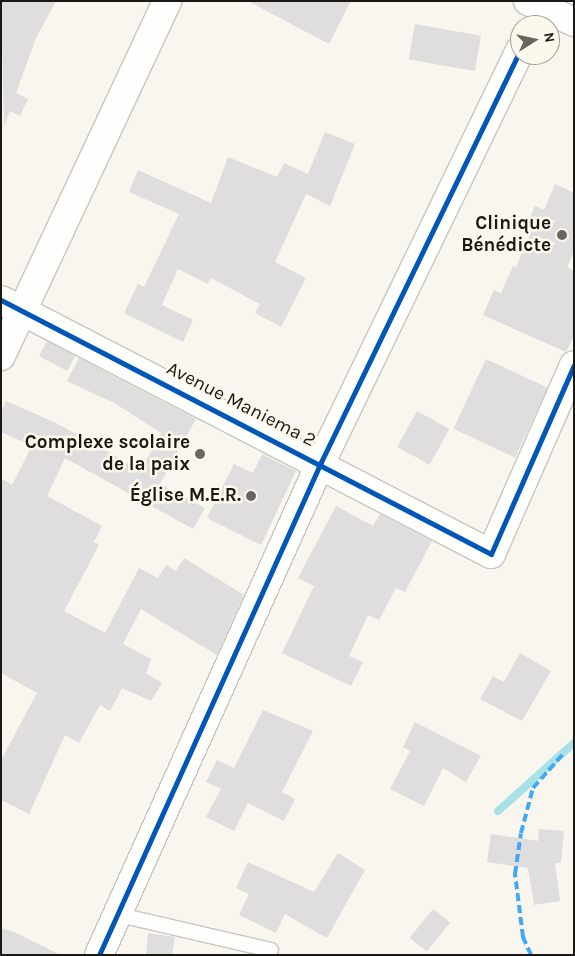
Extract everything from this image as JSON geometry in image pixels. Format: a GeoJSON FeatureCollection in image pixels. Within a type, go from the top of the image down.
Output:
{"type":"FeatureCollection","features":[{"type":"Feature","properties":{"kind":"street"},"geometry":{"type":"LineString","coordinates":[[1,356],[12,305],[167,1]]}},
{"type":"Feature","properties":{"kind":"street"},"geometry":{"type":"LineString","coordinates":[[536,9],[574,22]]}},
{"type":"Feature","properties":{"kind":"street"},"geometry":{"type":"LineString","coordinates":[[99,955],[115,914],[321,462],[513,65]]}},
{"type":"Feature","properties":{"kind":"street","name":"Avenue Maniema 2"},"geometry":{"type":"LineString","coordinates":[[12,305],[321,462],[492,554],[574,365]]}},
{"type":"Feature","properties":{"kind":"lane"},"geometry":{"type":"LineString","coordinates":[[115,914],[271,950]]}},
{"type":"Feature","properties":{"kind":"building"},"geometry":{"type":"Polygon","coordinates":[[[1,1],[56,1],[36,38],[16,93],[28,99],[20,116],[10,111],[4,127],[1,1]]]}},
{"type":"Feature","properties":{"kind":"building"},"geometry":{"type":"Polygon","coordinates":[[[248,1],[351,1],[329,44],[248,1]]]}},
{"type":"Feature","properties":{"kind":"building"},"geometry":{"type":"Polygon","coordinates":[[[415,24],[481,36],[475,71],[409,59],[415,24]]]}},
{"type":"Feature","properties":{"kind":"building"},"geometry":{"type":"Polygon","coordinates":[[[325,132],[355,144],[330,206],[306,194],[275,262],[306,278],[281,327],[255,313],[260,304],[211,278],[208,284],[178,269],[162,305],[193,320],[183,342],[124,313],[138,284],[144,287],[179,214],[129,192],[138,170],[211,203],[228,157],[277,177],[284,163],[308,174],[325,132]]]}},
{"type":"Feature","properties":{"kind":"building"},"geometry":{"type":"Polygon","coordinates":[[[555,184],[574,193],[574,251],[567,267],[574,271],[574,336],[566,352],[483,315],[494,290],[501,293],[513,266],[516,267],[532,230],[526,227],[535,206],[544,210],[555,184]]]}},
{"type":"Feature","properties":{"kind":"building"},"geometry":{"type":"Polygon","coordinates":[[[47,341],[75,356],[67,371],[39,356],[47,341]]]}},
{"type":"Feature","properties":{"kind":"building"},"geometry":{"type":"Polygon","coordinates":[[[79,358],[196,419],[160,484],[205,508],[193,529],[65,458],[47,496],[102,526],[94,542],[99,545],[64,611],[105,633],[139,568],[158,578],[166,565],[176,571],[184,558],[244,595],[217,655],[141,609],[123,644],[151,659],[146,673],[162,683],[151,701],[122,688],[110,711],[100,705],[79,743],[65,735],[29,814],[1,800],[1,760],[37,693],[1,673],[1,478],[12,485],[32,446],[1,432],[1,413],[6,401],[56,423],[141,470],[161,433],[116,404],[67,381],[79,358]]]}},
{"type":"Feature","properties":{"kind":"building"},"geometry":{"type":"Polygon","coordinates":[[[486,359],[548,388],[515,458],[453,429],[486,359]]]}},
{"type":"Feature","properties":{"kind":"building"},"geometry":{"type":"Polygon","coordinates":[[[417,411],[449,429],[429,465],[397,447],[417,411]]]}},
{"type":"Feature","properties":{"kind":"building","name":"Église M.E.R."},"geometry":{"type":"Polygon","coordinates":[[[262,454],[296,471],[261,545],[207,518],[234,464],[253,473],[262,454]]]}},
{"type":"Feature","properties":{"kind":"building"},"geometry":{"type":"Polygon","coordinates":[[[336,506],[373,526],[380,514],[432,541],[405,592],[396,588],[379,620],[368,615],[349,656],[363,662],[351,686],[282,653],[314,586],[298,578],[336,506]]]}},
{"type":"Feature","properties":{"kind":"building"},"geometry":{"type":"Polygon","coordinates":[[[520,653],[551,671],[522,721],[480,699],[493,676],[504,682],[520,653]]]}},
{"type":"Feature","properties":{"kind":"building"},"geometry":{"type":"Polygon","coordinates":[[[263,710],[313,731],[282,792],[295,799],[284,821],[248,803],[234,831],[206,817],[221,789],[206,782],[217,760],[234,768],[263,710]]]}},
{"type":"Feature","properties":{"kind":"building"},"geometry":{"type":"Polygon","coordinates":[[[415,722],[481,756],[466,782],[443,768],[424,806],[390,789],[410,751],[403,747],[415,722]]]}},
{"type":"Feature","properties":{"kind":"building"},"geometry":{"type":"Polygon","coordinates":[[[539,829],[564,831],[561,863],[555,863],[560,901],[534,905],[528,868],[487,862],[491,834],[538,841],[539,829]]]}},
{"type":"Feature","properties":{"kind":"building"},"geometry":{"type":"Polygon","coordinates":[[[338,853],[365,870],[327,938],[285,914],[276,933],[239,915],[249,894],[236,888],[248,862],[314,892],[338,853]]]}},
{"type":"Feature","properties":{"kind":"building"},"geometry":{"type":"Polygon","coordinates":[[[433,909],[450,923],[427,952],[410,938],[433,909]]]}},
{"type":"Feature","properties":{"kind":"building"},"geometry":{"type":"Polygon","coordinates":[[[1,928],[14,932],[61,955],[1,955],[1,928]]]}},
{"type":"Feature","properties":{"kind":"building"},"geometry":{"type":"Polygon","coordinates":[[[148,933],[175,937],[172,955],[146,955],[148,933]]]}},
{"type":"Feature","properties":{"kind":"waterway"},"geometry":{"type":"LineString","coordinates":[[498,811],[574,743]]}},
{"type":"Feature","properties":{"kind":"marked path"},"geometry":{"type":"LineString","coordinates":[[531,955],[523,937],[515,874],[521,833],[533,788],[564,753]]}},
{"type":"Feature","properties":{"kind":"cycle path"},"geometry":{"type":"LineString","coordinates":[[99,955],[321,462],[513,65]]}},
{"type":"Feature","properties":{"kind":"cycle path"},"geometry":{"type":"LineString","coordinates":[[1,300],[491,554],[574,365]]}},
{"type":"Feature","properties":{"kind":"place","name":"Clinique Bénédicte"},"geometry":{"type":"Point","coordinates":[562,235]}},
{"type":"Feature","properties":{"kind":"place","name":"Complexe scolaire de la paix"},"geometry":{"type":"Point","coordinates":[200,454]}},
{"type":"Feature","properties":{"kind":"place","name":"Église M.E.R."},"geometry":{"type":"Point","coordinates":[251,496]}}]}
